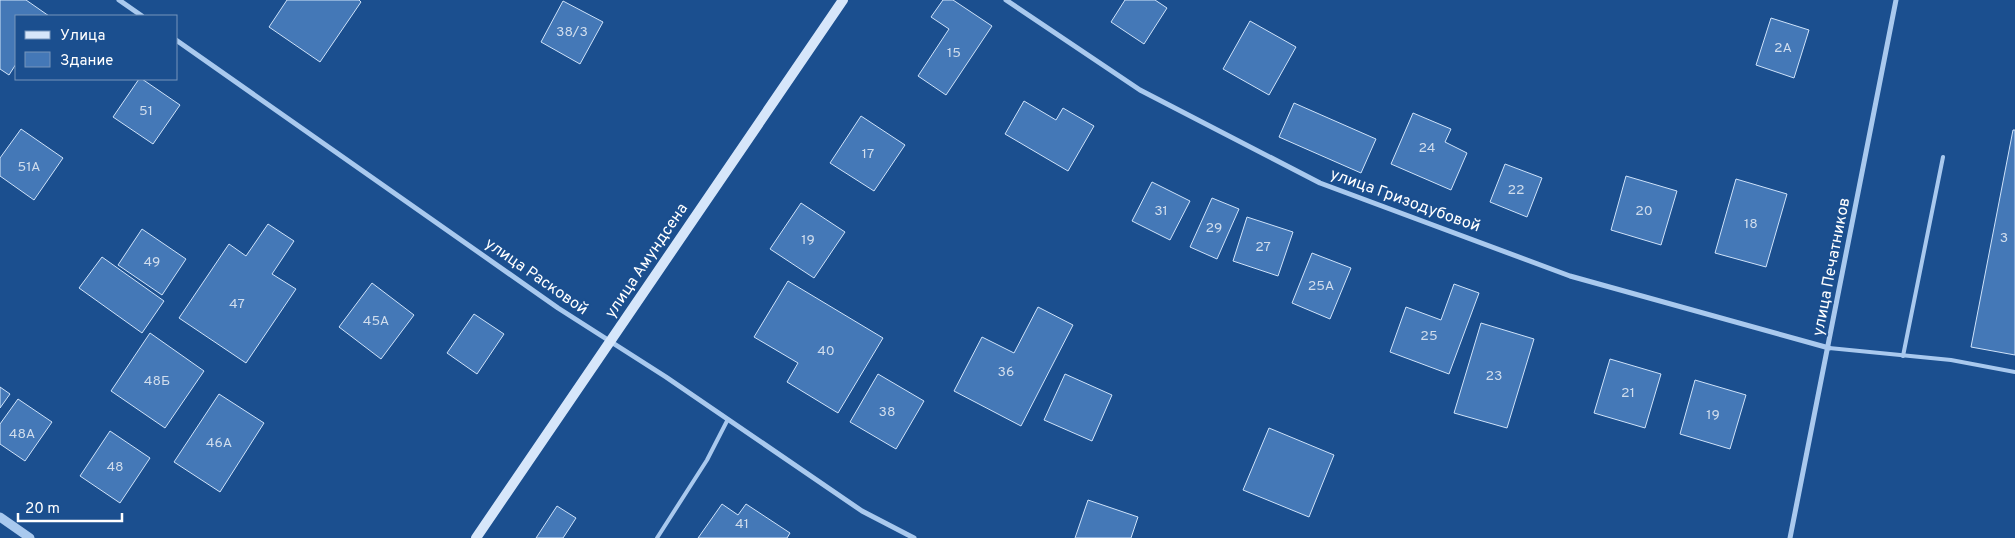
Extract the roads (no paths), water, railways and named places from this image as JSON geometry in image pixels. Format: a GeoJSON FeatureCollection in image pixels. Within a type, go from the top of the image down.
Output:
{"type":"FeatureCollection","features":[{"type":"Feature","properties":{"kind":"main road","name":"улица Амундсена"},"geometry":{"type":"LineString","coordinates":[[476,538],[843,0]]}},
{"type":"Feature","properties":{"kind":"street"},"geometry":{"type":"LineString","coordinates":[[119,0],[141,15]]}},
{"type":"Feature","properties":{"kind":"street","name":"улица Гризодубовой"},"geometry":{"type":"LineString","coordinates":[[1006,0],[1140,90],[1320,183],[1570,276],[1828,348]]}},
{"type":"Feature","properties":{"kind":"street","name":"улица Печатников"},"geometry":{"type":"LineString","coordinates":[[1790,538],[1896,0]]}},
{"type":"Feature","properties":{"kind":"street","name":"улица Расковой"},"geometry":{"type":"LineString","coordinates":[[178,41],[610,342],[666,377],[727,421],[862,511],[914,538]]}},
{"type":"Feature","properties":{"kind":"street"},"geometry":{"type":"LineString","coordinates":[[0,518],[30,538]]}},
{"type":"Feature","properties":{"kind":"lane"},"geometry":{"type":"LineString","coordinates":[[1903,356],[1943,157]]}},
{"type":"Feature","properties":{"kind":"lane"},"geometry":{"type":"LineString","coordinates":[[1828,348],[1951,360],[2015,372]]}},
{"type":"Feature","properties":{"kind":"lane"},"geometry":{"type":"LineString","coordinates":[[657,538],[707,460],[727,421]]}}]}
